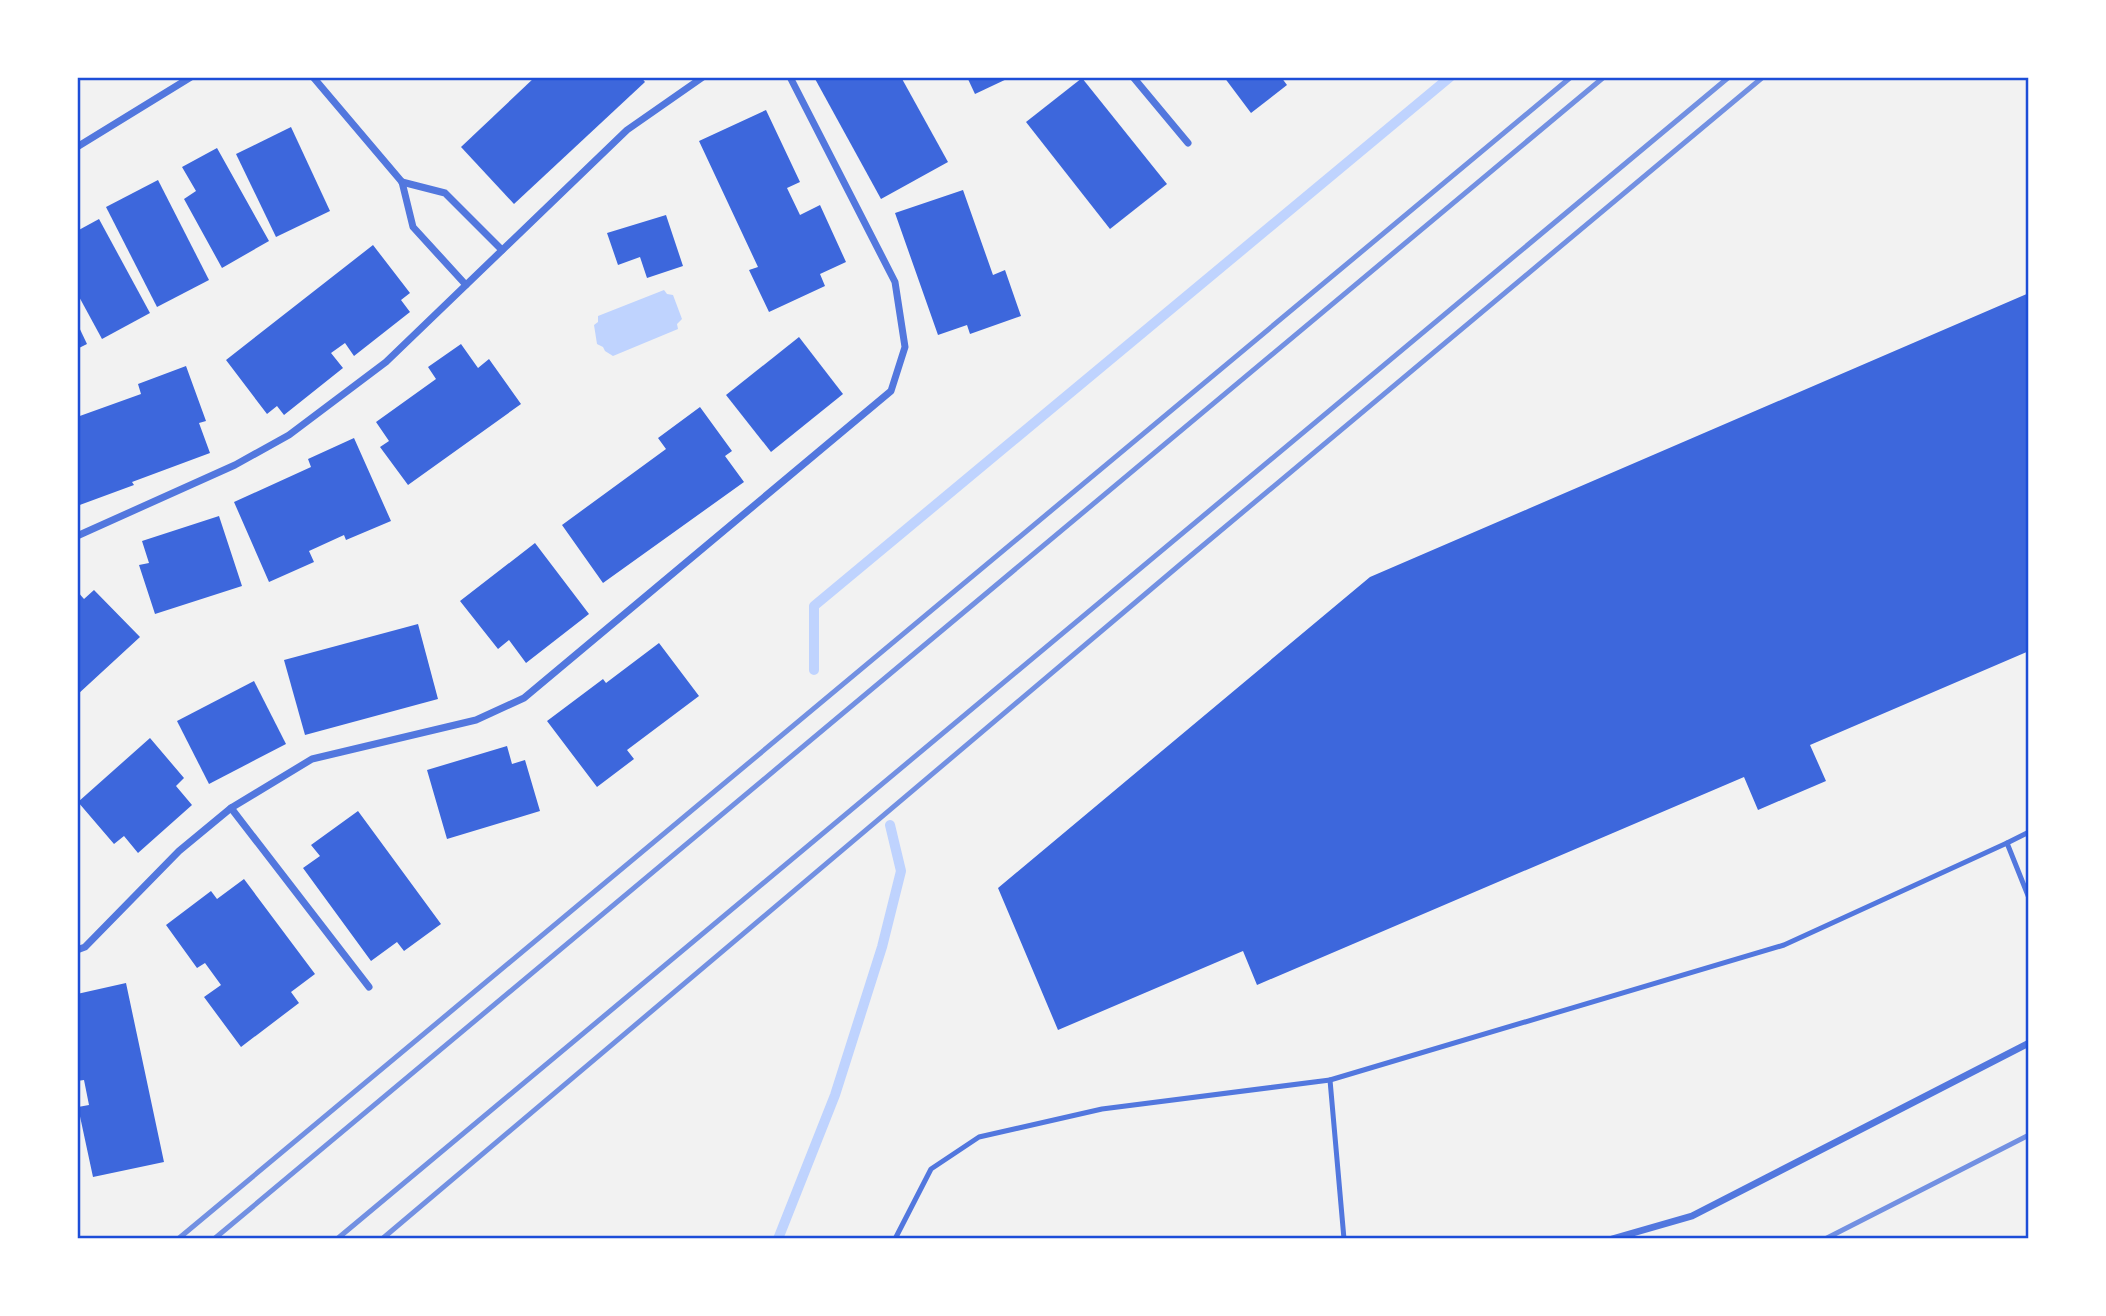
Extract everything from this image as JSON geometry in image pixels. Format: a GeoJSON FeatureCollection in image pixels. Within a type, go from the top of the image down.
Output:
{"type":"FeatureCollection","features":[{"type":"Feature","properties":{"kind":"street"},"geometry":{"type":"LineString","coordinates":[[77,147],[191,77]]}},
{"type":"Feature","properties":{"kind":"street"},"geometry":{"type":"LineString","coordinates":[[313,77],[402,182],[413,227],[466,285]]}},
{"type":"Feature","properties":{"kind":"street"},"geometry":{"type":"LineString","coordinates":[[77,536],[234,465],[289,435],[386,362],[627,130],[703,77]]}},
{"type":"Feature","properties":{"kind":"street"},"geometry":{"type":"LineString","coordinates":[[77,950],[85,947],[179,851],[231,808],[312,759],[476,720],[524,698],[891,391],[905,347],[895,282],[790,77]]}},
{"type":"Feature","properties":{"kind":"street"},"geometry":{"type":"LineString","coordinates":[[1133,77],[1188,143]]}},
{"type":"Feature","properties":{"kind":"street"},"geometry":{"type":"LineString","coordinates":[[402,182],[445,193],[502,250]]}},
{"type":"Feature","properties":{"kind":"street"},"geometry":{"type":"LineString","coordinates":[[231,808],[369,987]]}},
{"type":"Feature","properties":{"kind":"street"},"geometry":{"type":"LineString","coordinates":[[1612,1239],[1692,1216],[2029,1043]]}},
{"type":"Feature","properties":{"kind":"lane"},"geometry":{"type":"LineString","coordinates":[[895,1239],[931,1169],[979,1137],[1102,1109],[1330,1080],[1784,945],[2029,832]]}},
{"type":"Feature","properties":{"kind":"lane"},"geometry":{"type":"LineString","coordinates":[[2007,843],[2029,898]]}},
{"type":"Feature","properties":{"kind":"lane"},"geometry":{"type":"LineString","coordinates":[[1330,1080],[1344,1239]]}},
{"type":"Feature","properties":{"kind":"water"},"geometry":{"type":"Polygon","coordinates":[[[664,290],[673,295],[682,319],[677,324],[678,329],[613,356],[597,344],[594,325],[598,322],[598,316],[664,290]]]}},
{"type":"Feature","properties":{"kind":"building"},"geometry":{"type":"Polygon","coordinates":[[[535,77],[641,77],[645,82],[514,204],[461,147],[535,77]]]}},
{"type":"Feature","properties":{"kind":"building"},"geometry":{"type":"Polygon","coordinates":[[[814,77],[901,77],[948,162],[881,199],[814,77]]]}},
{"type":"Feature","properties":{"kind":"building"},"geometry":{"type":"Polygon","coordinates":[[[967,77],[1011,77],[975,94],[967,77]]]}},
{"type":"Feature","properties":{"kind":"building"},"geometry":{"type":"Polygon","coordinates":[[[1224,77],[1281,77],[1287,85],[1251,113],[1224,77]]]}},
{"type":"Feature","properties":{"kind":"building"},"geometry":{"type":"Polygon","coordinates":[[[1082,78],[1167,184],[1110,229],[1026,122],[1082,78]]]}},
{"type":"Feature","properties":{"kind":"building"},"geometry":{"type":"Polygon","coordinates":[[[766,110],[800,182],[787,188],[800,215],[820,205],[846,262],[820,274],[825,286],[769,312],[749,270],[758,267],[699,141],[766,110]]]}},
{"type":"Feature","properties":{"kind":"building"},"geometry":{"type":"Polygon","coordinates":[[[291,127],[330,211],[276,237],[236,154],[291,127]]]}},
{"type":"Feature","properties":{"kind":"building"},"geometry":{"type":"Polygon","coordinates":[[[217,148],[269,241],[222,268],[184,199],[196,191],[182,167],[217,148]]]}},
{"type":"Feature","properties":{"kind":"building"},"geometry":{"type":"Polygon","coordinates":[[[158,180],[209,280],[157,307],[106,207],[158,180]]]}},
{"type":"Feature","properties":{"kind":"building"},"geometry":{"type":"Polygon","coordinates":[[[963,190],[993,275],[1005,270],[1021,316],[970,334],[967,325],[938,335],[895,213],[963,190]]]}},
{"type":"Feature","properties":{"kind":"building"},"geometry":{"type":"Polygon","coordinates":[[[666,215],[683,266],[647,278],[640,257],[618,265],[607,233],[666,215]]]}},
{"type":"Feature","properties":{"kind":"building"},"geometry":{"type":"Polygon","coordinates":[[[99,219],[150,313],[102,339],[77,293],[77,231],[99,219]]]}},
{"type":"Feature","properties":{"kind":"building"},"geometry":{"type":"Polygon","coordinates":[[[373,245],[410,293],[401,300],[410,312],[354,356],[345,343],[331,353],[343,368],[284,415],[277,406],[267,414],[226,360],[373,245]]]}},
{"type":"Feature","properties":{"kind":"building"},"geometry":{"type":"Polygon","coordinates":[[[2029,293],[2029,651],[1810,745],[1826,781],[1758,810],[1744,777],[1257,985],[1243,951],[1058,1030],[998,888],[1370,577],[2029,293]]]}},
{"type":"Feature","properties":{"kind":"building"},"geometry":{"type":"Polygon","coordinates":[[[77,323],[87,344],[77,349],[77,323]]]}},
{"type":"Feature","properties":{"kind":"building"},"geometry":{"type":"Polygon","coordinates":[[[799,337],[843,394],[771,452],[726,395],[799,337]]]}},
{"type":"Feature","properties":{"kind":"building"},"geometry":{"type":"Polygon","coordinates":[[[461,344],[478,368],[489,359],[521,404],[408,485],[380,447],[389,441],[376,422],[436,379],[428,367],[461,344]]]}},
{"type":"Feature","properties":{"kind":"building"},"geometry":{"type":"Polygon","coordinates":[[[186,366],[206,421],[199,423],[210,453],[77,506],[77,417],[141,394],[138,384],[186,366]]]}},
{"type":"Feature","properties":{"kind":"building"},"geometry":{"type":"Polygon","coordinates":[[[700,407],[732,451],[725,456],[744,482],[603,583],[562,525],[666,449],[658,438],[700,407]]]}},
{"type":"Feature","properties":{"kind":"building"},"geometry":{"type":"Polygon","coordinates":[[[354,438],[391,521],[346,540],[344,535],[309,551],[314,562],[269,582],[234,502],[311,467],[308,459],[354,438]]]}},
{"type":"Feature","properties":{"kind":"building"},"geometry":{"type":"Polygon","coordinates":[[[219,516],[242,586],[155,614],[139,565],[149,563],[142,541],[219,516]]]}},
{"type":"Feature","properties":{"kind":"building"},"geometry":{"type":"Polygon","coordinates":[[[535,543],[589,614],[526,663],[509,640],[498,649],[460,601],[535,543]]]}},
{"type":"Feature","properties":{"kind":"building"},"geometry":{"type":"Polygon","coordinates":[[[94,590],[140,637],[77,695],[77,591],[84,599],[94,590]]]}},
{"type":"Feature","properties":{"kind":"building"},"geometry":{"type":"Polygon","coordinates":[[[418,624],[438,699],[305,735],[284,660],[418,624]]]}},
{"type":"Feature","properties":{"kind":"building"},"geometry":{"type":"Polygon","coordinates":[[[659,643],[699,696],[627,750],[634,759],[597,787],[547,721],[603,679],[606,683],[659,643]]]}},
{"type":"Feature","properties":{"kind":"building"},"geometry":{"type":"Polygon","coordinates":[[[254,681],[286,744],[209,784],[177,721],[254,681]]]}},
{"type":"Feature","properties":{"kind":"building"},"geometry":{"type":"Polygon","coordinates":[[[150,738],[184,778],[176,786],[192,805],[138,853],[124,836],[114,844],[78,802],[150,738]]]}},
{"type":"Feature","properties":{"kind":"building"},"geometry":{"type":"Polygon","coordinates":[[[507,746],[512,764],[525,760],[540,811],[447,839],[427,770],[507,746]]]}},
{"type":"Feature","properties":{"kind":"building"},"geometry":{"type":"Polygon","coordinates":[[[358,811],[441,924],[404,951],[397,942],[371,961],[303,868],[320,856],[311,845],[358,811]]]}},
{"type":"Feature","properties":{"kind":"building"},"geometry":{"type":"Polygon","coordinates":[[[244,879],[315,974],[291,992],[299,1003],[241,1047],[204,997],[221,985],[205,963],[197,968],[166,925],[211,891],[217,899],[244,879]]]}},
{"type":"Feature","properties":{"kind":"building"},"geometry":{"type":"Polygon","coordinates":[[[126,983],[164,1162],[93,1177],[78,1107],[89,1105],[84,1080],[77,1081],[77,994],[126,983]]]}},
{"type":"Feature","properties":{"kind":"waterway"},"geometry":{"type":"LineString","coordinates":[[814,670],[814,606],[1450,77]]}},
{"type":"Feature","properties":{"kind":"waterway"},"geometry":{"type":"LineString","coordinates":[[778,1239],[835,1095],[882,947],[901,871],[890,825]]}},
{"type":"Feature","properties":{"kind":"railway"},"geometry":{"type":"LineString","coordinates":[[178,1239],[1571,77]]}},
{"type":"Feature","properties":{"kind":"railway"},"geometry":{"type":"LineString","coordinates":[[214,1239],[1604,77]]}},
{"type":"Feature","properties":{"kind":"railway"},"geometry":{"type":"LineString","coordinates":[[337,1239],[1729,77]]}},
{"type":"Feature","properties":{"kind":"railway"},"geometry":{"type":"LineString","coordinates":[[382,1239],[1182,563],[1763,77]]}},
{"type":"Feature","properties":{"kind":"railway"},"geometry":{"type":"LineString","coordinates":[[1825,1239],[2029,1135]]}}]}
